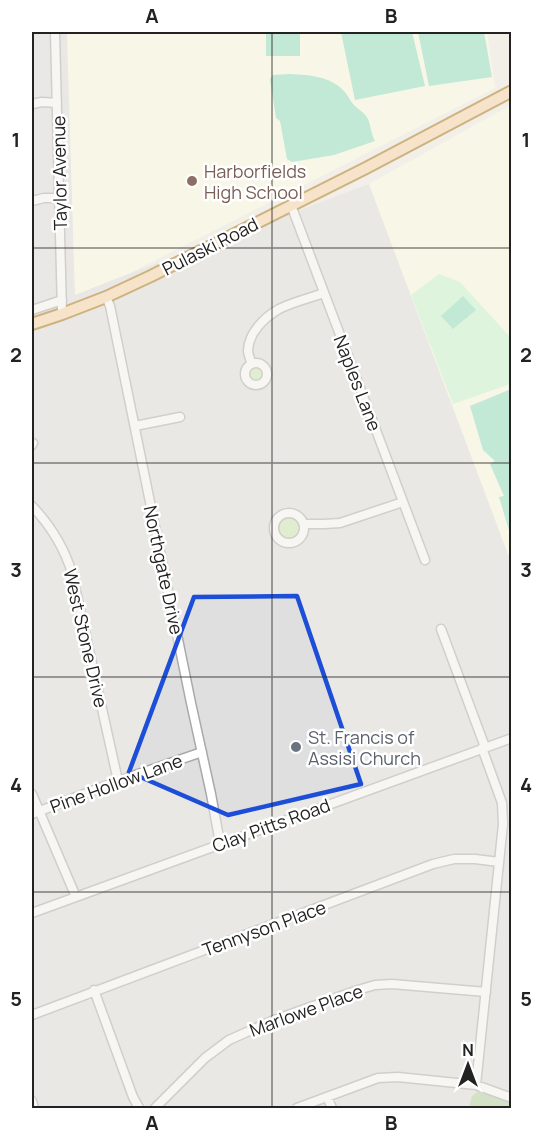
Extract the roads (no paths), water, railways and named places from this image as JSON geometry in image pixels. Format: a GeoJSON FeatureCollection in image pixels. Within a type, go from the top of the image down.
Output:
{"type":"FeatureCollection","features":[{"type":"Feature","properties":{"kind":"main road","name":"Pulaski Road"},"geometry":{"type":"LineString","coordinates":[[32,324],[106,297],[151,276],[366,168],[512,91]]}},
{"type":"Feature","properties":{"kind":"street","name":"Taylor Avenue"},"geometry":{"type":"LineString","coordinates":[[55,32],[62,314]]}},
{"type":"Feature","properties":{"kind":"street"},"geometry":{"type":"LineString","coordinates":[[32,104],[57,103]]}},
{"type":"Feature","properties":{"kind":"street"},"geometry":{"type":"LineString","coordinates":[[32,201],[59,198]]}},
{"type":"Feature","properties":{"kind":"street","name":"Naples Lane"},"geometry":{"type":"LineString","coordinates":[[291,205],[425,560]]}},
{"type":"Feature","properties":{"kind":"street"},"geometry":{"type":"LineString","coordinates":[[252,364],[248,354],[249,345],[253,334],[264,320],[280,309],[324,293]]}},
{"type":"Feature","properties":{"kind":"street","name":"Northgate Drive"},"geometry":{"type":"LineString","coordinates":[[106,297],[110,306],[220,843]]}},
{"type":"Feature","properties":{"kind":"street"},"geometry":{"type":"LineString","coordinates":[[32,310],[62,300]]}},
{"type":"Feature","properties":{"kind":"street"},"geometry":{"type":"LineString","coordinates":[[135,426],[180,417]]}},
{"type":"Feature","properties":{"kind":"street"},"geometry":{"type":"LineString","coordinates":[[303,524],[340,523],[403,502]]}},
{"type":"Feature","properties":{"kind":"street","name":"West Stone Drive"},"geometry":{"type":"LineString","coordinates":[[32,506],[56,536],[67,556],[118,781]]}},
{"type":"Feature","properties":{"kind":"street"},"geometry":{"type":"LineString","coordinates":[[441,629],[502,803],[503,824],[476,1085]]}},
{"type":"Feature","properties":{"kind":"street","name":"Clay Pitts Road"},"geometry":{"type":"LineString","coordinates":[[32,913],[512,738]]}},
{"type":"Feature","properties":{"kind":"street","name":"Pine Hollow Lane"},"geometry":{"type":"LineString","coordinates":[[35,813],[202,752]]}},
{"type":"Feature","properties":{"kind":"street"},"geometry":{"type":"LineString","coordinates":[[32,795],[35,813],[76,897]]}},
{"type":"Feature","properties":{"kind":"street","name":"Tennyson Place"},"geometry":{"type":"LineString","coordinates":[[32,1015],[433,864],[454,859],[499,862]]}},
{"type":"Feature","properties":{"kind":"street","name":"Marlowe Place"},"geometry":{"type":"LineString","coordinates":[[154,1108],[204,1058],[229,1040],[274,1020],[358,990],[375,985],[392,984],[486,992]]}},
{"type":"Feature","properties":{"kind":"street"},"geometry":{"type":"LineString","coordinates":[[94,990],[139,1108]]}},
{"type":"Feature","properties":{"kind":"street"},"geometry":{"type":"LineString","coordinates":[[297,1108],[378,1078],[398,1077],[476,1085],[512,1098]]}},
{"type":"Feature","properties":{"kind":"street"},"geometry":{"type":"LineString","coordinates":[[327,1097],[332,1108]]}},
{"type":"Feature","properties":{"kind":"street"},"geometry":{"type":"LineString","coordinates":[[32,1101],[34,1108]]}},
{"type":"Feature","properties":{"kind":"place","name":"Harborfields High School"},"geometry":{"type":"Point","coordinates":[192,181]}},
{"type":"Feature","properties":{"kind":"place","name":"St. Francis of Assisi Church"},"geometry":{"type":"Point","coordinates":[296,747]}}]}
